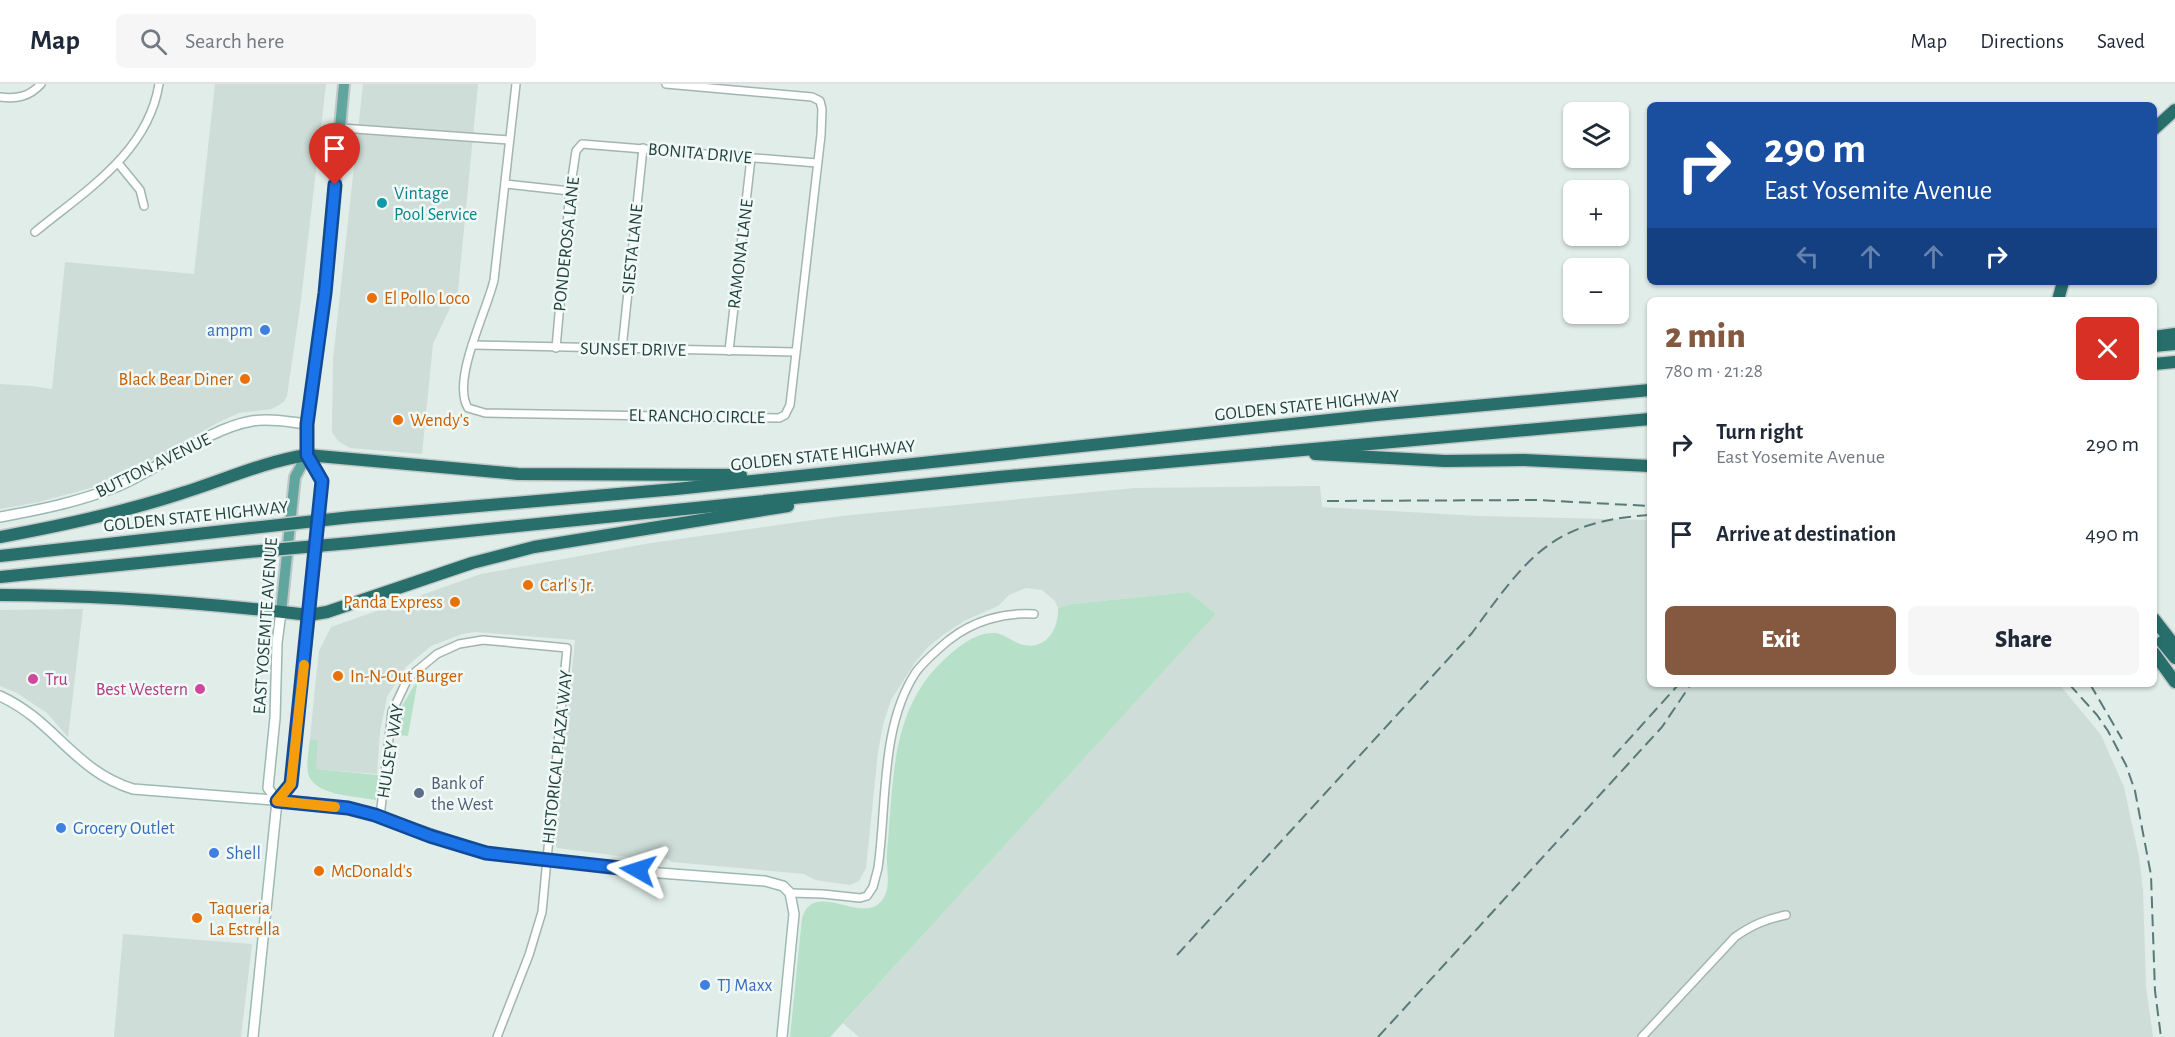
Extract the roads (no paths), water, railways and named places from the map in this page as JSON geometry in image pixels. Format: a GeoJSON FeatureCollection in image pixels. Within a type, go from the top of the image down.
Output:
{"type":"FeatureCollection","features":[{"type":"Feature","properties":{"kind":"highway"},"geometry":{"type":"LineString","coordinates":[[2157,116],[2175,101]]}},
{"type":"Feature","properties":{"kind":"highway"},"geometry":{"type":"LineString","coordinates":[[2157,126],[2175,110]]}},
{"type":"Feature","properties":{"kind":"highway"},"geometry":{"type":"LineString","coordinates":[[2157,337],[2175,334]]}},
{"type":"Feature","properties":{"kind":"highway"},"geometry":{"type":"LineString","coordinates":[[2157,346],[2175,344]]}},
{"type":"Feature","properties":{"kind":"highway"},"geometry":{"type":"LineString","coordinates":[[2157,364],[2175,362]]}},
{"type":"Feature","properties":{"kind":"highway","name":"GOLDEN STATE HIGHWAY"},"geometry":{"type":"LineString","coordinates":[[0,556],[352,517],[824,474],[1376,416],[1647,390]]}},
{"type":"Feature","properties":{"kind":"highway"},"geometry":{"type":"LineString","coordinates":[[0,577],[1269,452],[1647,419]]}},
{"type":"Feature","properties":{"kind":"highway"},"geometry":{"type":"LineString","coordinates":[[1269,452],[1444,461],[1544,461],[1647,466]]}},
{"type":"Feature","properties":{"kind":"highway"},"geometry":{"type":"LineString","coordinates":[[0,537],[117,513],[280,459],[307,455],[518,474],[824,474]]}},
{"type":"Feature","properties":{"kind":"highway"},"geometry":{"type":"LineString","coordinates":[[0,595],[62,595],[168,601],[309,615],[327,612],[472,563],[534,547],[928,485]]}},
{"type":"Feature","properties":{"kind":"highway"},"geometry":{"type":"LineString","coordinates":[[2157,623],[2175,646]]}},
{"type":"Feature","properties":{"kind":"highway"},"geometry":{"type":"LineString","coordinates":[[2157,635],[2175,658]]}},
{"type":"Feature","properties":{"kind":"highway"},"geometry":{"type":"LineString","coordinates":[[2157,657],[2175,682]]}},
{"type":"Feature","properties":{"kind":"main road","name":"EAST YOSEMITE AVENUE"},"geometry":{"type":"LineString","coordinates":[[280,612],[295,477],[307,455],[307,424],[325,293],[344,84]]}},
{"type":"Feature","properties":{"kind":"street"},"geometry":{"type":"LineString","coordinates":[[0,97],[23,97],[35,91],[41,84]]}},
{"type":"Feature","properties":{"kind":"street"},"geometry":{"type":"LineString","coordinates":[[35,232],[128,153],[143,132],[152,112],[159,84]]}},
{"type":"Feature","properties":{"kind":"street","name":"EL RANCHO CIRCLE"},"geometry":{"type":"LineString","coordinates":[[516,84],[494,280],[489,301],[468,358],[464,401],[468,408],[485,413],[779,418],[785,415],[790,405],[817,163],[822,109],[820,101],[812,97],[767,88],[666,84]]}},
{"type":"Feature","properties":{"kind":"street"},"geometry":{"type":"LineString","coordinates":[[341,128],[509,140]]}},
{"type":"Feature","properties":{"kind":"street","name":"BONITA DRIVE"},"geometry":{"type":"LineString","coordinates":[[582,144],[817,163]]}},
{"type":"Feature","properties":{"kind":"street","name":"PONDEROSA LANE"},"geometry":{"type":"LineString","coordinates":[[556,348],[570,191],[576,151],[582,144]]}},
{"type":"Feature","properties":{"kind":"street","name":"SIESTA LANE"},"geometry":{"type":"LineString","coordinates":[[622,349],[643,148]]}},
{"type":"Feature","properties":{"kind":"street","name":"RAMONA LANE"},"geometry":{"type":"LineString","coordinates":[[729,351],[751,158]]}},
{"type":"Feature","properties":{"kind":"street"},"geometry":{"type":"LineString","coordinates":[[118,163],[140,190],[144,206]]}},
{"type":"Feature","properties":{"kind":"street"},"geometry":{"type":"LineString","coordinates":[[505,184],[570,191]]}},
{"type":"Feature","properties":{"kind":"street","name":"SUNSET DRIVE"},"geometry":{"type":"LineString","coordinates":[[472,345],[795,352]]}},
{"type":"Feature","properties":{"kind":"street","name":"BUTTON AVENUE"},"geometry":{"type":"LineString","coordinates":[[0,517],[59,505],[117,486],[239,424],[267,420],[307,424]]}},
{"type":"Feature","properties":{"kind":"street","name":"EAST YOSEMITE AVENUE"},"geometry":{"type":"LineString","coordinates":[[253,1037],[277,801],[291,784],[322,481],[307,455]]}},
{"type":"Feature","properties":{"kind":"street","name":"EAST YOSEMITE AVENUE"},"geometry":{"type":"LineString","coordinates":[[277,801],[268,788],[275,718],[280,612]]}},
{"type":"Feature","properties":{"kind":"street"},"geometry":{"type":"LineString","coordinates":[[790,894],[823,894],[860,898],[871,892],[878,868],[895,717],[901,700],[917,672],[952,638],[977,623],[1018,613],[1035,614]]}},
{"type":"Feature","properties":{"kind":"street","name":"HULSEY WAY"},"geometry":{"type":"LineString","coordinates":[[380,817],[392,712],[408,678],[437,654],[459,644],[483,640],[567,648]]}},
{"type":"Feature","properties":{"kind":"street","name":"HISTORICAL PLAZA WAY"},"geometry":{"type":"LineString","coordinates":[[497,1037],[509,1011],[540,923],[567,648]]}},
{"type":"Feature","properties":{"kind":"street"},"geometry":{"type":"LineString","coordinates":[[0,696],[31,713],[91,769],[118,784],[133,789],[348,808],[486,853],[660,873],[765,881],[783,886],[790,894],[794,914],[782,1037]]}},
{"type":"Feature","properties":{"kind":"street"},"geometry":{"type":"LineString","coordinates":[[1642,1037],[1735,937],[1768,918],[1786,915]]}},
{"type":"Feature","properties":{"kind":"railway"},"geometry":{"type":"LineString","coordinates":[[1327,501],[1537,500],[1647,506]]}},
{"type":"Feature","properties":{"kind":"railway"},"geometry":{"type":"LineString","coordinates":[[1177,955],[1472,633],[1526,564],[1544,548],[1588,525],[1647,515]]}},
{"type":"Feature","properties":{"kind":"railway"},"geometry":{"type":"LineString","coordinates":[[1613,757],[1676,687]]}},
{"type":"Feature","properties":{"kind":"railway"},"geometry":{"type":"LineString","coordinates":[[1378,1037],[1662,727],[1689,687]]}},
{"type":"Feature","properties":{"kind":"railway"},"geometry":{"type":"LineString","coordinates":[[2072,687],[2108,731],[2126,765],[2135,791],[2151,875],[2155,991],[2161,1037]]}},
{"type":"Feature","properties":{"kind":"railway"},"geometry":{"type":"LineString","coordinates":[[2092,687],[2122,739]]}},
{"type":"Feature","properties":{"kind":"place","name":"Vintage Pool Service"},"geometry":{"type":"Point","coordinates":[382,203]}},
{"type":"Feature","properties":{"kind":"place","name":"El Pollo Loco"},"geometry":{"type":"Point","coordinates":[372,298]}},
{"type":"Feature","properties":{"kind":"place","name":"ampm"},"geometry":{"type":"Point","coordinates":[265,330]}},
{"type":"Feature","properties":{"kind":"place","name":"Black Bear Diner"},"geometry":{"type":"Point","coordinates":[245,379]}},
{"type":"Feature","properties":{"kind":"place","name":"Wendy's"},"geometry":{"type":"Point","coordinates":[398,420]}},
{"type":"Feature","properties":{"kind":"place","name":"Carl's Jr."},"geometry":{"type":"Point","coordinates":[528,585]}},
{"type":"Feature","properties":{"kind":"place","name":"Panda Express"},"geometry":{"type":"Point","coordinates":[455,602]}},
{"type":"Feature","properties":{"kind":"place","name":"In-N-Out Burger"},"geometry":{"type":"Point","coordinates":[338,676]}},
{"type":"Feature","properties":{"kind":"place","name":"Tru"},"geometry":{"type":"Point","coordinates":[33,679]}},
{"type":"Feature","properties":{"kind":"place","name":"Best Western"},"geometry":{"type":"Point","coordinates":[200,689]}},
{"type":"Feature","properties":{"kind":"place","name":"Bank of the West"},"geometry":{"type":"Point","coordinates":[419,793]}},
{"type":"Feature","properties":{"kind":"place","name":"Grocery Outlet"},"geometry":{"type":"Point","coordinates":[61,828]}},
{"type":"Feature","properties":{"kind":"place","name":"Shell"},"geometry":{"type":"Point","coordinates":[214,853]}},
{"type":"Feature","properties":{"kind":"place","name":"McDonald's"},"geometry":{"type":"Point","coordinates":[319,871]}},
{"type":"Feature","properties":{"kind":"place","name":"Taqueria La Estrella"},"geometry":{"type":"Point","coordinates":[197,918]}},
{"type":"Feature","properties":{"kind":"place","name":"TJ Maxx"},"geometry":{"type":"Point","coordinates":[705,985]}}]}
